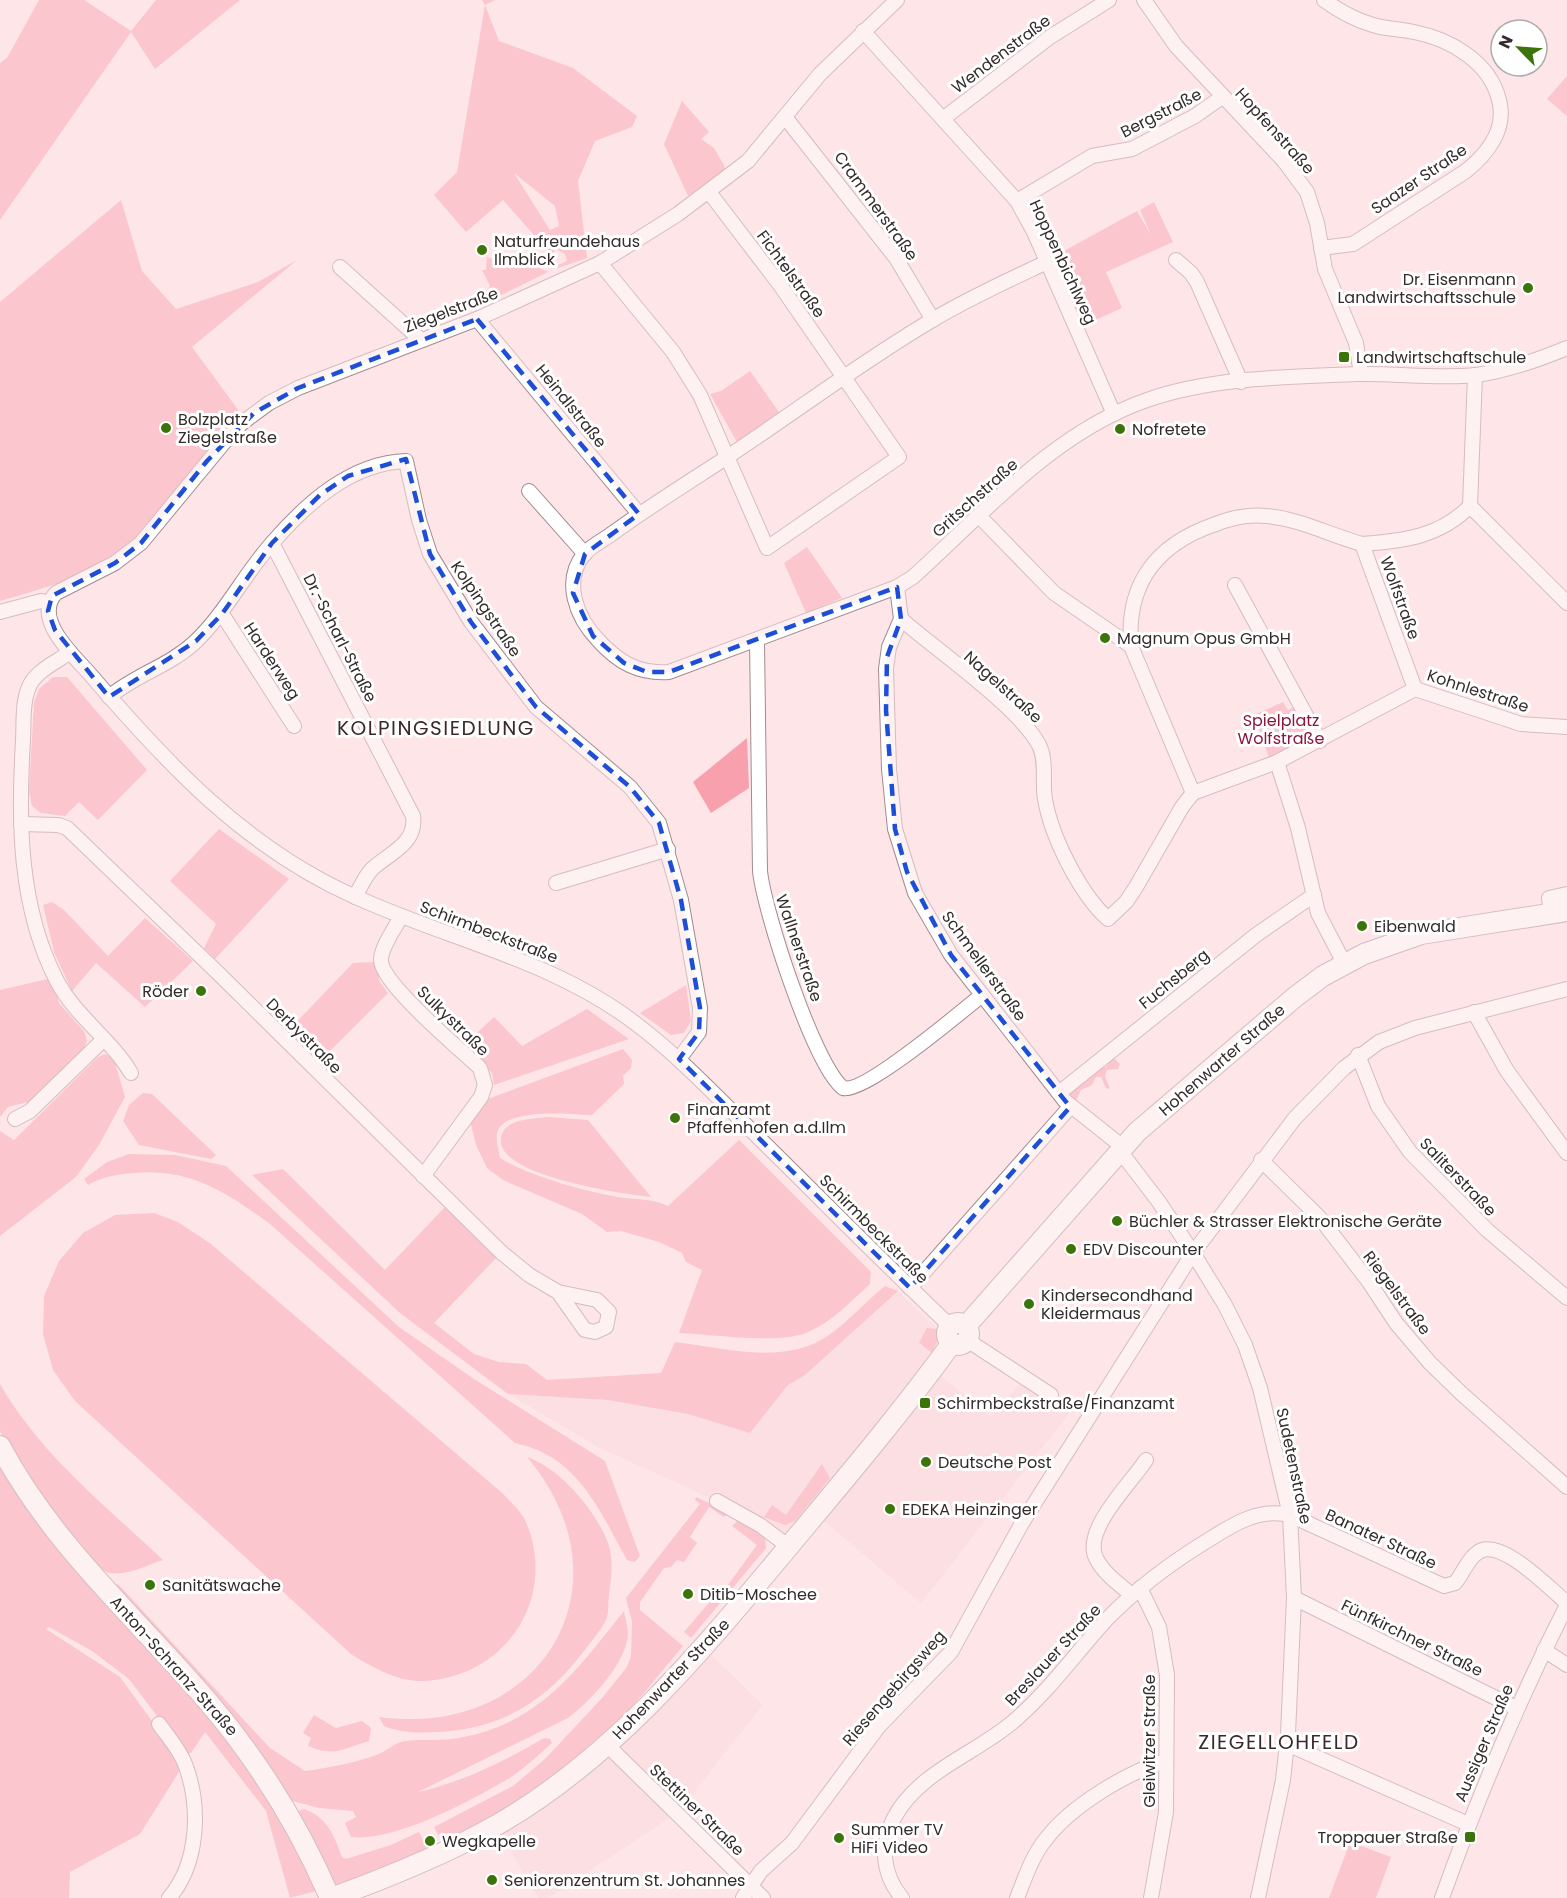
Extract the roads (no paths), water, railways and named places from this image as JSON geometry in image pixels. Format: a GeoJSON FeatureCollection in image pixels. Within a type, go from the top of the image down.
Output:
{"type":"FeatureCollection","features":[{"type":"Feature","properties":{"kind":"street","name":"Ziegelstraße"},"geometry":{"type":"LineString","coordinates":[[49,603],[56,593],[109,567],[141,543],[207,461],[254,413],[298,388],[477,319],[600,263],[654,230],[709,192],[748,161],[820,74],[897,0]]}},
{"type":"Feature","properties":{"kind":"street","name":"Wendenstraße"},"geometry":{"type":"LineString","coordinates":[[944,118],[1050,37],[1109,0]]}},
{"type":"Feature","properties":{"kind":"street","name":"Hopfenstraße"},"geometry":{"type":"LineString","coordinates":[[1144,0],[1164,32],[1222,97],[1284,160],[1300,181],[1313,208],[1325,269],[1356,343],[1361,374]]}},
{"type":"Feature","properties":{"kind":"street","name":"Saazer Straße"},"geometry":{"type":"LineString","coordinates":[[1322,248],[1353,244],[1466,171],[1493,141],[1500,124],[1501,107],[1494,84],[1485,71],[1453,46],[1428,35],[1362,22],[1326,1]]}},
{"type":"Feature","properties":{"kind":"street","name":"Hoppenbichlweg"},"geometry":{"type":"LineString","coordinates":[[864,31],[1017,201],[1047,262],[1114,414]]}},
{"type":"Feature","properties":{"kind":"street","name":"Bergstraße"},"geometry":{"type":"LineString","coordinates":[[1017,201],[1092,156],[1132,149],[1195,116],[1222,97]]}},
{"type":"Feature","properties":{"kind":"street","name":"Crammerstraße"},"geometry":{"type":"LineString","coordinates":[[785,117],[896,258],[933,320]]}},
{"type":"Feature","properties":{"kind":"street","name":"Fichtelstraße"},"geometry":{"type":"LineString","coordinates":[[709,192],[845,377],[899,457],[768,548],[728,457]]}},
{"type":"Feature","properties":{"kind":"street"},"geometry":{"type":"LineString","coordinates":[[1176,260],[1191,273],[1197,282],[1241,382]]}},
{"type":"Feature","properties":{"kind":"street"},"geometry":{"type":"LineString","coordinates":[[529,491],[585,554],[639,514],[933,320],[1047,262]]}},
{"type":"Feature","properties":{"kind":"street"},"geometry":{"type":"LineString","coordinates":[[600,263],[683,367],[700,395],[728,457]]}},
{"type":"Feature","properties":{"kind":"street"},"geometry":{"type":"LineString","coordinates":[[340,267],[420,340]]}},
{"type":"Feature","properties":{"kind":"street","name":"Heindlstraße"},"geometry":{"type":"LineString","coordinates":[[477,319],[639,514]]}},
{"type":"Feature","properties":{"kind":"street","name":"Gritschstraße"},"geometry":{"type":"LineString","coordinates":[[585,554],[574,582],[574,603],[593,636],[613,655],[631,666],[647,672],[669,672],[897,587],[913,577],[1052,452],[1114,414],[1144,400],[1176,391],[1241,382],[1361,374],[1475,375],[1530,362],[1567,348]]}},
{"type":"Feature","properties":{"kind":"street"},"geometry":{"type":"LineString","coordinates":[[1362,544],[1420,538],[1449,524],[1470,506],[1475,375]]}},
{"type":"Feature","properties":{"kind":"street","name":"Kolpingstraße"},"geometry":{"type":"LineString","coordinates":[[109,697],[136,678],[185,651],[222,614],[272,543],[320,495],[348,477],[372,467],[406,461],[419,520],[430,554],[471,622],[536,707],[630,787],[646,804],[659,824],[681,900],[701,1015],[699,1032],[679,1059]]}},
{"type":"Feature","properties":{"kind":"street"},"geometry":{"type":"LineString","coordinates":[[1470,506],[1564,592]]}},
{"type":"Feature","properties":{"kind":"street","name":"Wolfstraße"},"geometry":{"type":"LineString","coordinates":[[1131,646],[1131,614],[1137,591],[1147,570],[1165,551],[1197,530],[1238,517],[1263,515],[1302,523],[1362,544],[1415,689]]}},
{"type":"Feature","properties":{"kind":"street"},"geometry":{"type":"LineString","coordinates":[[980,517],[1054,593],[1131,646],[1193,793],[1277,762],[1415,689]]}},
{"type":"Feature","properties":{"kind":"street","name":"Dr.-Scharl-Straße"},"geometry":{"type":"LineString","coordinates":[[272,543],[413,816],[414,824],[409,838],[369,873],[355,897]]}},
{"type":"Feature","properties":{"kind":"street"},"geometry":{"type":"LineString","coordinates":[[1235,585],[1320,741]]}},
{"type":"Feature","properties":{"kind":"street"},"geometry":{"type":"LineString","coordinates":[[897,587],[901,619]]}},
{"type":"Feature","properties":{"kind":"street"},"geometry":{"type":"LineString","coordinates":[[0,612],[41,601],[49,603]]}},
{"type":"Feature","properties":{"kind":"street","name":"Schirmbeckstraße"},"geometry":{"type":"LineString","coordinates":[[49,603],[50,620],[70,652],[148,743],[215,806],[294,863],[355,897],[400,916],[531,963],[627,1017],[679,1059],[959,1334],[1052,1395]]}},
{"type":"Feature","properties":{"kind":"street","name":"Harderweg"},"geometry":{"type":"LineString","coordinates":[[222,614],[294,726]]}},
{"type":"Feature","properties":{"kind":"street","name":"Nagelstraße"},"geometry":{"type":"LineString","coordinates":[[901,619],[1001,703],[1036,741],[1042,757],[1043,787],[1049,820],[1072,869],[1100,911],[1108,919],[1126,902],[1182,807],[1193,793]]}},
{"type":"Feature","properties":{"kind":"street","name":"Schmellerstraße"},"geometry":{"type":"LineString","coordinates":[[901,619],[889,647],[885,683],[889,769],[898,840],[911,882],[926,914],[951,955],[1070,1107],[1121,1149]]}},
{"type":"Feature","properties":{"kind":"street","name":"Wallnerstraße"},"geometry":{"type":"LineString","coordinates":[[757,640],[762,895],[788,974],[830,1074],[843,1088],[856,1086],[907,1054],[982,995]]}},
{"type":"Feature","properties":{"kind":"street"},"geometry":{"type":"LineString","coordinates":[[70,652],[36,676],[27,693],[21,824],[23,861],[40,942],[58,984],[104,1039],[120,1054],[130,1073]]}},
{"type":"Feature","properties":{"kind":"street","name":"Kohnlestraße"},"geometry":{"type":"LineString","coordinates":[[1415,689],[1521,724],[1567,727]]}},
{"type":"Feature","properties":{"kind":"street"},"geometry":{"type":"LineString","coordinates":[[1277,762],[1298,828],[1324,927],[1344,963]]}},
{"type":"Feature","properties":{"kind":"street","name":"Derbystraße"},"geometry":{"type":"LineString","coordinates":[[21,824],[51,824],[67,828],[218,973],[502,1253],[529,1275],[558,1292]]}},
{"type":"Feature","properties":{"kind":"street"},"geometry":{"type":"LineString","coordinates":[[556,883],[668,849]]}},
{"type":"Feature","properties":{"kind":"street","name":"Hohenwarter Straße"},"geometry":{"type":"LineString","coordinates":[[334,1897],[406,1869],[496,1826],[607,1745],[630,1725],[699,1652],[789,1547],[959,1334],[1121,1149],[1137,1132],[1295,997],[1344,963],[1421,934],[1559,912],[1549,898],[1567,894]]}},
{"type":"Feature","properties":{"kind":"street","name":"Fuchsberg"},"geometry":{"type":"LineString","coordinates":[[1059,1093],[1256,935],[1314,895]]}},
{"type":"Feature","properties":{"kind":"street","name":"Sulkystraße"},"geometry":{"type":"LineString","coordinates":[[400,916],[381,958],[384,974],[397,990],[480,1068],[485,1079],[480,1097],[423,1176]]}},
{"type":"Feature","properties":{"kind":"street","name":"Riesengebirgsweg"},"geometry":{"type":"LineString","coordinates":[[742,1898],[768,1863],[792,1843],[879,1726],[951,1652],[1022,1523],[1193,1253],[1261,1160],[1303,1109],[1359,1055],[1379,1042],[1415,1028],[1567,989]]}},
{"type":"Feature","properties":{"kind":"street"},"geometry":{"type":"LineString","coordinates":[[1474,1012],[1507,1071],[1567,1153]]}},
{"type":"Feature","properties":{"kind":"street"},"geometry":{"type":"LineString","coordinates":[[15,1119],[30,1111],[104,1039]]}},
{"type":"Feature","properties":{"kind":"street","name":"Saliterstraße"},"geometry":{"type":"LineString","coordinates":[[1359,1055],[1378,1106],[1410,1152],[1495,1238],[1567,1298]]}},
{"type":"Feature","properties":{"kind":"street"},"geometry":{"type":"LineString","coordinates":[[910,1288],[1070,1107]]}},
{"type":"Feature","properties":{"kind":"street","name":"Sudetenstraße"},"geometry":{"type":"LineString","coordinates":[[1121,1149],[1193,1253],[1225,1305],[1249,1356],[1260,1388],[1290,1515],[1294,1598],[1287,1744],[1283,1780],[1258,1898]]}},
{"type":"Feature","properties":{"kind":"street","name":"Riegelstraße"},"geometry":{"type":"LineString","coordinates":[[1261,1160],[1320,1218],[1369,1282],[1396,1323],[1430,1363],[1567,1487]]}},
{"type":"Feature","properties":{"kind":"street","name":"Anton-Schranz-Straße"},"geometry":{"type":"LineString","coordinates":[[0,1446],[45,1520],[210,1704],[242,1744],[286,1810],[334,1897]]}},
{"type":"Feature","properties":{"kind":"street","name":"Gleiwitzer Straße"},"geometry":{"type":"LineString","coordinates":[[1146,1460],[1104,1516],[1094,1545],[1095,1556],[1100,1564],[1136,1592],[1155,1617],[1166,1659],[1166,1812],[1150,1898]]}},
{"type":"Feature","properties":{"kind":"street"},"geometry":{"type":"LineString","coordinates":[[717,1501],[760,1525],[789,1547]]}},
{"type":"Feature","properties":{"kind":"street","name":"Breslauer Straße"},"geometry":{"type":"LineString","coordinates":[[902,1898],[892,1885],[883,1862],[891,1826],[899,1809],[933,1776],[1019,1717],[1106,1621],[1173,1561],[1246,1519],[1267,1513],[1290,1515]]}},
{"type":"Feature","properties":{"kind":"street","name":"Banater Straße"},"geometry":{"type":"LineString","coordinates":[[1290,1515],[1444,1586],[1455,1583],[1472,1557],[1491,1547],[1511,1557],[1567,1604]]}},
{"type":"Feature","properties":{"kind":"street","name":"Fünfkirchner Straße"},"geometry":{"type":"LineString","coordinates":[[1294,1598],[1516,1708]]}},
{"type":"Feature","properties":{"kind":"street","name":"Aussiger Straße"},"geometry":{"type":"LineString","coordinates":[[1442,1898],[1468,1824],[1516,1708],[1567,1604]]}},
{"type":"Feature","properties":{"kind":"street"},"geometry":{"type":"LineString","coordinates":[[1544,1650],[1567,1665]]}},
{"type":"Feature","properties":{"kind":"street"},"geometry":{"type":"LineString","coordinates":[[159,1724],[185,1763],[194,1823],[190,1858],[180,1882],[169,1898]]}},
{"type":"Feature","properties":{"kind":"street"},"geometry":{"type":"LineString","coordinates":[[1287,1744],[1468,1824]]}},
{"type":"Feature","properties":{"kind":"street","name":"Stettiner Straße"},"geometry":{"type":"LineString","coordinates":[[607,1745],[763,1898]]}},
{"type":"Feature","properties":{"kind":"street"},"geometry":{"type":"LineString","coordinates":[[1017,1898],[1039,1849],[1064,1819],[1128,1777],[1166,1761]]}},
{"type":"Feature","properties":{"kind":"place","name":"Naturfreundehaus Ilmblick"},"geometry":{"type":"Point","coordinates":[482,250]}},
{"type":"Feature","properties":{"kind":"place","name":"Dr. Eisenmann Landwirtschaftsschule"},"geometry":{"type":"Point","coordinates":[1528,288]}},
{"type":"Feature","properties":{"kind":"place","name":"Landwirtschaftschule"},"geometry":{"type":"Point","coordinates":[1344,357]}},
{"type":"Feature","properties":{"kind":"place","name":"Bolzplatz Ziegelstraße"},"geometry":{"type":"Point","coordinates":[166,428]}},
{"type":"Feature","properties":{"kind":"place","name":"Nofretete"},"geometry":{"type":"Point","coordinates":[1120,429]}},
{"type":"Feature","properties":{"kind":"place","name":"Magnum Opus GmbH"},"geometry":{"type":"Point","coordinates":[1105,638]}},
{"type":"Feature","properties":{"kind":"place","name":"Eibenwald"},"geometry":{"type":"Point","coordinates":[1362,926]}},
{"type":"Feature","properties":{"kind":"place","name":"Röder"},"geometry":{"type":"Point","coordinates":[201,991]}},
{"type":"Feature","properties":{"kind":"place","name":"Finanzamt Pfaffenhofen a.d.Ilm"},"geometry":{"type":"Point","coordinates":[675,1118]}},
{"type":"Feature","properties":{"kind":"place","name":"Büchler & Strasser Elektronische Geräte"},"geometry":{"type":"Point","coordinates":[1117,1221]}},
{"type":"Feature","properties":{"kind":"place","name":"EDV Discounter"},"geometry":{"type":"Point","coordinates":[1071,1249]}},
{"type":"Feature","properties":{"kind":"place","name":"Kindersecondhand Kleidermaus"},"geometry":{"type":"Point","coordinates":[1029,1304]}},
{"type":"Feature","properties":{"kind":"place","name":"Schirmbeckstraße/Finanzamt"},"geometry":{"type":"Point","coordinates":[925,1403]}},
{"type":"Feature","properties":{"kind":"place","name":"Deutsche Post"},"geometry":{"type":"Point","coordinates":[926,1462]}},
{"type":"Feature","properties":{"kind":"place","name":"EDEKA Heinzinger"},"geometry":{"type":"Point","coordinates":[890,1509]}},
{"type":"Feature","properties":{"kind":"place","name":"Sanitätswache"},"geometry":{"type":"Point","coordinates":[150,1585]}},
{"type":"Feature","properties":{"kind":"place","name":"Ditib-Moschee"},"geometry":{"type":"Point","coordinates":[688,1594]}},
{"type":"Feature","properties":{"kind":"place","name":"Troppauer Straße"},"geometry":{"type":"Point","coordinates":[1470,1837]}},
{"type":"Feature","properties":{"kind":"place","name":"Summer TV HiFi Video"},"geometry":{"type":"Point","coordinates":[839,1838]}},
{"type":"Feature","properties":{"kind":"place","name":"Wegkapelle"},"geometry":{"type":"Point","coordinates":[430,1841]}},
{"type":"Feature","properties":{"kind":"place","name":"Seniorenzentrum St. Johannes"},"geometry":{"type":"Point","coordinates":[492,1880]}},
{"type":"Feature","properties":{"kind":"district","name":"KOLPINGSIEDLUNG"},"geometry":{"type":"Point","coordinates":[436,728]}},
{"type":"Feature","properties":{"kind":"district","name":"ZIEGELLOHFELD"},"geometry":{"type":"Point","coordinates":[1279,1742]}},
{"type":"Feature","properties":{"kind":"park label","name":"Spielplatz Wolfstraße"},"geometry":{"type":"Point","coordinates":[1281,729]}}]}
